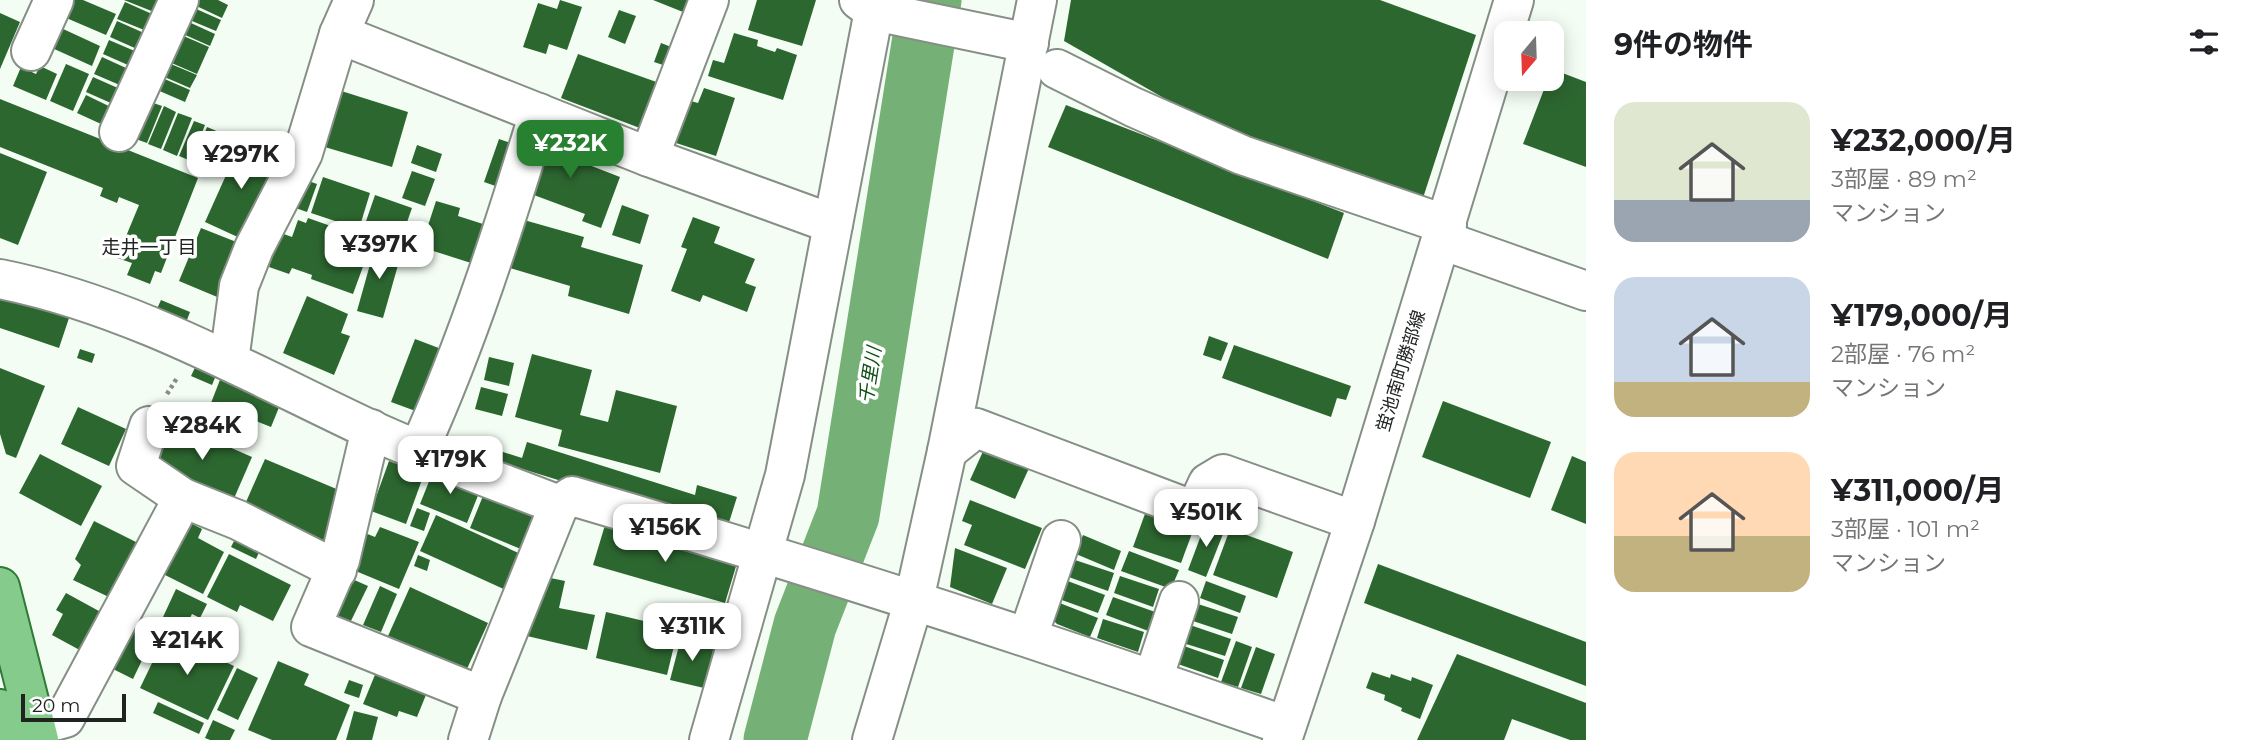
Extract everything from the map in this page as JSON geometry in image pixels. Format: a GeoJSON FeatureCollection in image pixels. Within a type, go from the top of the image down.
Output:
{"type":"FeatureCollection","features":[{"type":"Feature","properties":{"kind":"main road"},"geometry":{"type":"LineString","coordinates":[[0,587],[28,735]]}},
{"type":"Feature","properties":{"kind":"main road"},"geometry":{"type":"LineString","coordinates":[[0,709],[28,735]]}},
{"type":"Feature","properties":{"kind":"street"},"geometry":{"type":"LineString","coordinates":[[31,51],[54,0]]}},
{"type":"Feature","properties":{"kind":"street"},"geometry":{"type":"LineString","coordinates":[[119,131],[179,0]]}},
{"type":"Feature","properties":{"kind":"street"},"geometry":{"type":"LineString","coordinates":[[649,157],[709,0]]}},
{"type":"Feature","properties":{"kind":"street"},"geometry":{"type":"LineString","coordinates":[[873,740],[914,600],[947,451],[1037,0]]}},
{"type":"Feature","properties":{"kind":"street","name":"蛍池南町勝部線"},"geometry":{"type":"LineString","coordinates":[[1284,733],[1355,521],[1514,0]]}},
{"type":"Feature","properties":{"kind":"street"},"geometry":{"type":"LineString","coordinates":[[709,740],[785,475],[833,224],[869,4],[1029,43]]}},
{"type":"Feature","properties":{"kind":"street"},"geometry":{"type":"LineString","coordinates":[[212,354],[254,248],[303,153],[347,17],[539,113],[649,157],[833,224]]}},
{"type":"Feature","properties":{"kind":"street"},"geometry":{"type":"LineString","coordinates":[[1057,69],[1133,107],[1242,155],[1586,291]]}},
{"type":"Feature","properties":{"kind":"street"},"geometry":{"type":"LineString","coordinates":[[419,449],[434,416],[500,239],[539,113]]}},
{"type":"Feature","properties":{"kind":"street"},"geometry":{"type":"LineString","coordinates":[[0,279],[109,309],[371,429],[559,505]]}},
{"type":"Feature","properties":{"kind":"street"},"geometry":{"type":"LineString","coordinates":[[149,426],[136,466],[183,498],[238,520],[337,569]]}},
{"type":"Feature","properties":{"kind":"street"},"geometry":{"type":"LineString","coordinates":[[947,451],[976,428],[1195,511],[1208,483],[1223,474],[1355,521]]}},
{"type":"Feature","properties":{"kind":"street"},"geometry":{"type":"LineString","coordinates":[[371,429],[337,569],[311,627],[482,696]]}},
{"type":"Feature","properties":{"kind":"street"},"geometry":{"type":"LineString","coordinates":[[468,740],[482,696],[559,505],[572,496],[763,552],[1028,636],[1153,679],[1284,733]]}},
{"type":"Feature","properties":{"kind":"street"},"geometry":{"type":"LineString","coordinates":[[28,735],[65,719],[183,498]]}},
{"type":"Feature","properties":{"kind":"street"},"geometry":{"type":"LineString","coordinates":[[1028,636],[1061,540]]}},
{"type":"Feature","properties":{"kind":"street"},"geometry":{"type":"LineString","coordinates":[[1153,679],[1180,601]]}},
{"type":"Feature","properties":{"kind":"path"},"geometry":{"type":"LineString","coordinates":[[149,426],[212,354]]}},
{"type":"Feature","properties":{"kind":"building"},"geometry":{"type":"Polygon","coordinates":[[[71,0],[83,0],[116,14],[106,35],[64,17],[71,0]]]}},
{"type":"Feature","properties":{"kind":"building"},"geometry":{"type":"Polygon","coordinates":[[[124,0],[170,0],[164,16],[124,0]]]}},
{"type":"Feature","properties":{"kind":"building"},"geometry":{"type":"Polygon","coordinates":[[[218,0],[228,5],[222,18],[188,2],[218,0]]]}},
{"type":"Feature","properties":{"kind":"building"},"geometry":{"type":"Polygon","coordinates":[[[560,0],[582,7],[567,50],[549,44],[546,54],[523,47],[538,3],[557,9],[560,0]]]}},
{"type":"Feature","properties":{"kind":"building"},"geometry":{"type":"Polygon","coordinates":[[[653,0],[693,0],[688,14],[653,0]]]}},
{"type":"Feature","properties":{"kind":"building"},"geometry":{"type":"Polygon","coordinates":[[[757,0],[816,0],[802,46],[748,30],[757,0]]]}},
{"type":"Feature","properties":{"kind":"building"},"geometry":{"type":"Polygon","coordinates":[[[1071,0],[1380,0],[1476,35],[1423,198],[1211,125],[1064,41],[1071,0]]]}},
{"type":"Feature","properties":{"kind":"building"},"geometry":{"type":"Polygon","coordinates":[[[125,2],[161,18],[154,34],[117,19],[125,2]]]}},
{"type":"Feature","properties":{"kind":"building"},"geometry":{"type":"Polygon","coordinates":[[[185,4],[221,20],[216,31],[180,16],[185,4]]]}},
{"type":"Feature","properties":{"kind":"building"},"geometry":{"type":"Polygon","coordinates":[[[619,10],[636,16],[625,44],[608,37],[619,10]]]}},
{"type":"Feature","properties":{"kind":"building"},"geometry":{"type":"Polygon","coordinates":[[[0,13],[20,22],[0,69],[0,13]]]}},
{"type":"Feature","properties":{"kind":"building"},"geometry":{"type":"Polygon","coordinates":[[[180,18],[215,34],[210,46],[174,30],[180,18]]]}},
{"type":"Feature","properties":{"kind":"building"},"geometry":{"type":"Polygon","coordinates":[[[117,21],[153,37],[146,53],[110,37],[117,21]]]}},
{"type":"Feature","properties":{"kind":"building"},"geometry":{"type":"Polygon","coordinates":[[[61,28],[100,46],[92,66],[52,48],[61,28]]]}},
{"type":"Feature","properties":{"kind":"building"},"geometry":{"type":"Polygon","coordinates":[[[172,31],[209,47],[197,74],[160,58],[172,31]]]}},
{"type":"Feature","properties":{"kind":"building"},"geometry":{"type":"Polygon","coordinates":[[[734,33],[758,40],[757,46],[775,52],[777,48],[797,55],[783,100],[708,76],[713,60],[724,63],[734,33]]]}},
{"type":"Feature","properties":{"kind":"building"},"geometry":{"type":"Polygon","coordinates":[[[109,40],[144,55],[137,69],[103,54],[109,40]]]}},
{"type":"Feature","properties":{"kind":"building"},"geometry":{"type":"Polygon","coordinates":[[[661,43],[679,50],[672,68],[654,62],[661,43]]]}},
{"type":"Feature","properties":{"kind":"building"},"geometry":{"type":"Polygon","coordinates":[[[578,54],[662,84],[645,130],[561,98],[578,54]]]}},
{"type":"Feature","properties":{"kind":"building"},"geometry":{"type":"Polygon","coordinates":[[[102,57],[137,73],[129,89],[94,74],[102,57]]]}},
{"type":"Feature","properties":{"kind":"building"},"geometry":{"type":"Polygon","coordinates":[[[159,59],[197,75],[190,88],[153,72],[159,59]]]}},
{"type":"Feature","properties":{"kind":"building"},"geometry":{"type":"Polygon","coordinates":[[[66,64],[89,74],[73,111],[50,101],[66,64]]]}},
{"type":"Feature","properties":{"kind":"building"},"geometry":{"type":"Polygon","coordinates":[[[40,66],[57,74],[46,100],[13,86],[21,67],[36,74],[40,66]]]}},
{"type":"Feature","properties":{"kind":"building"},"geometry":{"type":"Polygon","coordinates":[[[153,74],[190,90],[185,102],[148,86],[153,74]]]}},
{"type":"Feature","properties":{"kind":"building"},"geometry":{"type":"Polygon","coordinates":[[[1564,74],[1586,82],[1586,167],[1523,144],[1543,91],[1564,91],[1564,74]]]}},
{"type":"Feature","properties":{"kind":"building"},"geometry":{"type":"Polygon","coordinates":[[[93,77],[129,93],[122,108],[86,92],[93,77]]]}},
{"type":"Feature","properties":{"kind":"building"},"geometry":{"type":"Polygon","coordinates":[[[704,88],[735,98],[716,156],[673,142],[687,100],[698,103],[704,88]]]}},
{"type":"Feature","properties":{"kind":"building"},"geometry":{"type":"Polygon","coordinates":[[[335,89],[408,112],[392,167],[318,145],[335,89]]]}},
{"type":"Feature","properties":{"kind":"building"},"geometry":{"type":"Polygon","coordinates":[[[86,95],[121,112],[112,129],[77,113],[86,95]]]}},
{"type":"Feature","properties":{"kind":"building"},"geometry":{"type":"Polygon","coordinates":[[[0,99],[198,178],[161,273],[155,271],[150,284],[127,275],[132,263],[117,258],[139,205],[119,197],[117,203],[100,196],[103,188],[0,147],[0,99]]]}},
{"type":"Feature","properties":{"kind":"building"},"geometry":{"type":"Polygon","coordinates":[[[145,100],[162,106],[147,143],[130,137],[145,100]]]}},
{"type":"Feature","properties":{"kind":"building"},"geometry":{"type":"Polygon","coordinates":[[[1066,105],[1344,213],[1328,259],[1048,147],[1066,105]]]}},
{"type":"Feature","properties":{"kind":"building"},"geometry":{"type":"Polygon","coordinates":[[[164,106],[176,112],[161,149],[148,144],[164,106]]]}},
{"type":"Feature","properties":{"kind":"building"},"geometry":{"type":"Polygon","coordinates":[[[178,113],[192,118],[177,156],[163,150],[178,113]]]}},
{"type":"Feature","properties":{"kind":"building"},"geometry":{"type":"Polygon","coordinates":[[[194,121],[205,125],[191,161],[179,156],[194,121]]]}},
{"type":"Feature","properties":{"kind":"building"},"geometry":{"type":"Polygon","coordinates":[[[548,125],[577,144],[571,158],[620,177],[601,228],[582,221],[585,214],[523,191],[548,125]]]}},
{"type":"Feature","properties":{"kind":"building"},"geometry":{"type":"Polygon","coordinates":[[[207,127],[219,132],[205,166],[193,162],[207,127]]]}},
{"type":"Feature","properties":{"kind":"building"},"geometry":{"type":"Polygon","coordinates":[[[220,132],[233,137],[220,172],[207,167],[220,132]]]}},
{"type":"Feature","properties":{"kind":"building"},"geometry":{"type":"Polygon","coordinates":[[[499,139],[520,146],[504,189],[484,182],[499,139]]]}},
{"type":"Feature","properties":{"kind":"building"},"geometry":{"type":"Polygon","coordinates":[[[240,144],[277,160],[242,239],[205,222],[240,144]]]}},
{"type":"Feature","properties":{"kind":"building"},"geometry":{"type":"Polygon","coordinates":[[[417,145],[442,154],[436,172],[411,163],[417,145]]]}},
{"type":"Feature","properties":{"kind":"building"},"geometry":{"type":"Polygon","coordinates":[[[0,153],[47,172],[18,245],[0,238],[0,153]]]}},
{"type":"Feature","properties":{"kind":"building"},"geometry":{"type":"Polygon","coordinates":[[[412,171],[435,179],[425,206],[402,198],[412,171]]]}},
{"type":"Feature","properties":{"kind":"building"},"geometry":{"type":"Polygon","coordinates":[[[297,177],[317,184],[307,212],[287,205],[297,177]]]}},
{"type":"Feature","properties":{"kind":"building"},"geometry":{"type":"Polygon","coordinates":[[[323,177],[370,193],[359,229],[311,213],[323,177]]]}},
{"type":"Feature","properties":{"kind":"building"},"geometry":{"type":"Polygon","coordinates":[[[375,195],[412,208],[400,242],[363,230],[375,195]]]}},
{"type":"Feature","properties":{"kind":"building"},"geometry":{"type":"Polygon","coordinates":[[[436,201],[460,208],[458,216],[483,224],[471,263],[421,247],[436,201]]]}},
{"type":"Feature","properties":{"kind":"building"},"geometry":{"type":"Polygon","coordinates":[[[622,205],[649,215],[640,244],[612,235],[622,205]]]}},
{"type":"Feature","properties":{"kind":"building"},"geometry":{"type":"Polygon","coordinates":[[[693,217],[720,227],[714,243],[755,259],[745,283],[756,287],[747,312],[703,295],[700,302],[671,291],[687,249],[681,247],[693,217]]]}},
{"type":"Feature","properties":{"kind":"building"},"geometry":{"type":"Polygon","coordinates":[[[308,218],[359,236],[355,248],[368,253],[353,294],[311,279],[312,275],[292,268],[289,274],[269,267],[281,233],[292,237],[298,220],[306,223],[308,218]]]}},
{"type":"Feature","properties":{"kind":"building"},"geometry":{"type":"Polygon","coordinates":[[[524,220],[584,237],[581,247],[643,265],[629,314],[568,296],[570,286],[510,268],[524,220]]]}},
{"type":"Feature","properties":{"kind":"building"},"geometry":{"type":"Polygon","coordinates":[[[411,221],[424,225],[417,247],[404,243],[411,221]]]}},
{"type":"Feature","properties":{"kind":"building"},"geometry":{"type":"Polygon","coordinates":[[[201,228],[244,245],[222,299],[179,281],[201,228]]]}},
{"type":"Feature","properties":{"kind":"building"},"geometry":{"type":"Polygon","coordinates":[[[376,243],[402,251],[383,318],[357,311],[376,243]]]}},
{"type":"Feature","properties":{"kind":"building"},"geometry":{"type":"Polygon","coordinates":[[[0,288],[73,306],[59,348],[0,328],[0,288]]]}},
{"type":"Feature","properties":{"kind":"building"},"geometry":{"type":"Polygon","coordinates":[[[307,296],[348,314],[341,333],[350,336],[334,375],[283,353],[307,296]]]}},
{"type":"Feature","properties":{"kind":"building"},"geometry":{"type":"Polygon","coordinates":[[[161,300],[190,312],[185,325],[155,313],[161,300]]]}},
{"type":"Feature","properties":{"kind":"building"},"geometry":{"type":"Polygon","coordinates":[[[1209,336],[1228,343],[1221,361],[1203,355],[1209,336]]]}},
{"type":"Feature","properties":{"kind":"building"},"geometry":{"type":"Polygon","coordinates":[[[415,339],[444,350],[421,413],[391,402],[415,339]]]}},
{"type":"Feature","properties":{"kind":"building"},"geometry":{"type":"Polygon","coordinates":[[[1234,345],[1351,386],[1346,400],[1337,398],[1331,417],[1222,378],[1234,345]]]}},
{"type":"Feature","properties":{"kind":"building"},"geometry":{"type":"Polygon","coordinates":[[[80,349],[95,354],[92,363],[77,358],[80,349]]]}},
{"type":"Feature","properties":{"kind":"building"},"geometry":{"type":"Polygon","coordinates":[[[532,354],[592,370],[580,415],[608,422],[616,390],[677,406],[660,473],[558,446],[562,430],[515,417],[532,354]]]}},
{"type":"Feature","properties":{"kind":"building"},"geometry":{"type":"Polygon","coordinates":[[[489,357],[514,363],[509,386],[484,380],[489,357]]]}},
{"type":"Feature","properties":{"kind":"building"},"geometry":{"type":"Polygon","coordinates":[[[199,359],[219,368],[212,385],[191,376],[199,359]]]}},
{"type":"Feature","properties":{"kind":"building"},"geometry":{"type":"Polygon","coordinates":[[[0,368],[45,386],[16,458],[6,454],[0,434],[0,368]]]}},
{"type":"Feature","properties":{"kind":"building"},"geometry":{"type":"Polygon","coordinates":[[[223,372],[284,395],[271,427],[211,403],[223,372]]]}},
{"type":"Feature","properties":{"kind":"building"},"geometry":{"type":"Polygon","coordinates":[[[481,387],[508,394],[502,416],[475,409],[481,387]]]}},
{"type":"Feature","properties":{"kind":"building"},"geometry":{"type":"Polygon","coordinates":[[[1443,401],[1551,442],[1530,498],[1422,457],[1443,401]]]}},
{"type":"Feature","properties":{"kind":"building"},"geometry":{"type":"Polygon","coordinates":[[[78,407],[126,429],[109,466],[61,444],[78,407]]]}},
{"type":"Feature","properties":{"kind":"building"},"geometry":{"type":"Polygon","coordinates":[[[172,422],[252,457],[232,503],[152,468],[172,422]]]}},
{"type":"Feature","properties":{"kind":"building"},"geometry":{"type":"Polygon","coordinates":[[[471,442],[522,458],[527,442],[695,495],[697,485],[737,497],[726,532],[468,452],[471,442]]]}},
{"type":"Feature","properties":{"kind":"building"},"geometry":{"type":"Polygon","coordinates":[[[985,447],[1030,466],[1015,499],[970,480],[985,447]]]}},
{"type":"Feature","properties":{"kind":"building"},"geometry":{"type":"Polygon","coordinates":[[[40,454],[102,486],[81,526],[19,493],[40,454]]]}},
{"type":"Feature","properties":{"kind":"building"},"geometry":{"type":"Polygon","coordinates":[[[1572,456],[1586,462],[1586,524],[1551,510],[1572,456]]]}},
{"type":"Feature","properties":{"kind":"building"},"geometry":{"type":"Polygon","coordinates":[[[265,459],[346,493],[323,546],[242,511],[265,459]]]}},
{"type":"Feature","properties":{"kind":"building"},"geometry":{"type":"Polygon","coordinates":[[[389,461],[424,474],[406,524],[371,511],[389,461]]]}},
{"type":"Feature","properties":{"kind":"building"},"geometry":{"type":"Polygon","coordinates":[[[434,469],[481,488],[467,523],[420,504],[434,469]]]}},
{"type":"Feature","properties":{"kind":"building"},"geometry":{"type":"Polygon","coordinates":[[[485,491],[543,516],[528,552],[470,528],[485,491]]]}},
{"type":"Feature","properties":{"kind":"building"},"geometry":{"type":"Polygon","coordinates":[[[970,500],[1042,528],[1025,569],[964,545],[972,525],[962,521],[970,500]]]}},
{"type":"Feature","properties":{"kind":"building"},"geometry":{"type":"Polygon","coordinates":[[[417,508],[430,513],[424,531],[410,526],[417,508]]]}},
{"type":"Feature","properties":{"kind":"building"},"geometry":{"type":"Polygon","coordinates":[[[1146,511],[1194,528],[1181,563],[1133,547],[1146,511]]]}},
{"type":"Feature","properties":{"kind":"building"},"geometry":{"type":"Polygon","coordinates":[[[436,515],[525,556],[508,591],[420,551],[436,515]]]}},
{"type":"Feature","properties":{"kind":"building"},"geometry":{"type":"Polygon","coordinates":[[[185,520],[202,529],[198,538],[224,552],[203,594],[159,572],[185,520]]]}},
{"type":"Feature","properties":{"kind":"building"},"geometry":{"type":"Polygon","coordinates":[[[94,521],[138,543],[111,598],[73,580],[81,565],[75,559],[94,521]]]}},
{"type":"Feature","properties":{"kind":"building"},"geometry":{"type":"Polygon","coordinates":[[[1206,522],[1225,529],[1206,577],[1188,570],[1206,522]]]}},
{"type":"Feature","properties":{"kind":"building"},"geometry":{"type":"Polygon","coordinates":[[[605,525],[737,563],[725,603],[593,565],[605,525]]]}},
{"type":"Feature","properties":{"kind":"building"},"geometry":{"type":"Polygon","coordinates":[[[241,527],[265,539],[256,559],[231,547],[241,527]]]}},
{"type":"Feature","properties":{"kind":"building"},"geometry":{"type":"Polygon","coordinates":[[[380,527],[419,542],[399,589],[346,567],[360,531],[375,537],[380,527]]]}},
{"type":"Feature","properties":{"kind":"building"},"geometry":{"type":"Polygon","coordinates":[[[1230,529],[1293,552],[1277,598],[1213,575],[1230,529]]]}},
{"type":"Feature","properties":{"kind":"building"},"geometry":{"type":"Polygon","coordinates":[[[1083,535],[1121,551],[1114,570],[1076,554],[1083,535]]]}},
{"type":"Feature","properties":{"kind":"building"},"geometry":{"type":"Polygon","coordinates":[[[955,548],[1007,568],[992,604],[950,587],[955,548]]]}},
{"type":"Feature","properties":{"kind":"building"},"geometry":{"type":"Polygon","coordinates":[[[1129,551],[1179,570],[1171,589],[1121,571],[1129,551]]]}},
{"type":"Feature","properties":{"kind":"building"},"geometry":{"type":"Polygon","coordinates":[[[229,554],[291,585],[273,621],[240,605],[237,612],[207,597],[229,554]]]}},
{"type":"Feature","properties":{"kind":"building"},"geometry":{"type":"Polygon","coordinates":[[[418,555],[430,560],[427,571],[414,566],[418,555]]]}},
{"type":"Feature","properties":{"kind":"building"},"geometry":{"type":"Polygon","coordinates":[[[1069,558],[1114,573],[1108,591],[1063,575],[1069,558]]]}},
{"type":"Feature","properties":{"kind":"building"},"geometry":{"type":"Polygon","coordinates":[[[1378,564],[1586,642],[1586,686],[1364,603],[1378,564]]]}},
{"type":"Feature","properties":{"kind":"building"},"geometry":{"type":"Polygon","coordinates":[[[343,575],[368,586],[348,627],[324,615],[343,575]]]}},
{"type":"Feature","properties":{"kind":"building"},"geometry":{"type":"Polygon","coordinates":[[[541,576],[565,581],[559,608],[595,615],[587,650],[527,636],[541,576]]]}},
{"type":"Feature","properties":{"kind":"building"},"geometry":{"type":"Polygon","coordinates":[[[1120,576],[1159,589],[1153,607],[1114,593],[1120,576]]]}},
{"type":"Feature","properties":{"kind":"building"},"geometry":{"type":"Polygon","coordinates":[[[1065,580],[1105,595],[1098,613],[1059,599],[1065,580]]]}},
{"type":"Feature","properties":{"kind":"building"},"geometry":{"type":"Polygon","coordinates":[[[1206,581],[1246,596],[1240,613],[1200,598],[1206,581]]]}},
{"type":"Feature","properties":{"kind":"building"},"geometry":{"type":"Polygon","coordinates":[[[380,586],[397,594],[381,632],[363,625],[380,586]]]}},
{"type":"Feature","properties":{"kind":"building"},"geometry":{"type":"Polygon","coordinates":[[[410,587],[488,623],[466,671],[388,636],[410,587]]]}},
{"type":"Feature","properties":{"kind":"building"},"geometry":{"type":"Polygon","coordinates":[[[176,589],[207,604],[200,618],[192,614],[185,628],[163,617],[176,589]]]}},
{"type":"Feature","properties":{"kind":"building"},"geometry":{"type":"Polygon","coordinates":[[[66,593],[108,616],[87,654],[52,635],[63,614],[56,610],[66,593]]]}},
{"type":"Feature","properties":{"kind":"building"},"geometry":{"type":"Polygon","coordinates":[[[1113,597],[1158,613],[1151,632],[1106,615],[1113,597]]]}},
{"type":"Feature","properties":{"kind":"building"},"geometry":{"type":"Polygon","coordinates":[[[1052,600],[1098,618],[1090,637],[1057,624],[1047,614],[1052,600]]]}},
{"type":"Feature","properties":{"kind":"building"},"geometry":{"type":"Polygon","coordinates":[[[1198,604],[1238,617],[1232,634],[1193,621],[1198,604]]]}},
{"type":"Feature","properties":{"kind":"building"},"geometry":{"type":"Polygon","coordinates":[[[606,612],[678,629],[667,675],[596,658],[606,612]]]}},
{"type":"Feature","properties":{"kind":"building"},"geometry":{"type":"Polygon","coordinates":[[[1103,619],[1144,632],[1138,652],[1097,638],[1103,619]]]}},
{"type":"Feature","properties":{"kind":"building"},"geometry":{"type":"Polygon","coordinates":[[[132,620],[156,631],[133,679],[109,667],[132,620]]]}},
{"type":"Feature","properties":{"kind":"building"},"geometry":{"type":"Polygon","coordinates":[[[1190,625],[1231,639],[1225,656],[1183,643],[1190,625]]]}},
{"type":"Feature","properties":{"kind":"building"},"geometry":{"type":"Polygon","coordinates":[[[166,634],[234,666],[208,720],[140,688],[166,634]]]}},
{"type":"Feature","properties":{"kind":"building"},"geometry":{"type":"Polygon","coordinates":[[[681,638],[714,646],[704,688],[670,680],[681,638]]]}},
{"type":"Feature","properties":{"kind":"building"},"geometry":{"type":"Polygon","coordinates":[[[1236,641],[1252,647],[1238,687],[1221,682],[1236,641]]]}},
{"type":"Feature","properties":{"kind":"building"},"geometry":{"type":"Polygon","coordinates":[[[1181,645],[1224,660],[1218,678],[1175,663],[1181,645]]]}},
{"type":"Feature","properties":{"kind":"building"},"geometry":{"type":"Polygon","coordinates":[[[1256,647],[1275,654],[1261,694],[1241,688],[1256,647]]]}},
{"type":"Feature","properties":{"kind":"building"},"geometry":{"type":"Polygon","coordinates":[[[1457,654],[1586,703],[1586,740],[1570,740],[1512,719],[1504,740],[1417,740],[1457,654]]]}},
{"type":"Feature","properties":{"kind":"building"},"geometry":{"type":"Polygon","coordinates":[[[278,661],[309,674],[304,685],[350,705],[336,740],[272,740],[248,730],[278,661]]]}},
{"type":"Feature","properties":{"kind":"building"},"geometry":{"type":"Polygon","coordinates":[[[379,665],[430,685],[417,717],[399,711],[397,717],[363,704],[379,665]]]}},
{"type":"Feature","properties":{"kind":"building"},"geometry":{"type":"Polygon","coordinates":[[[237,668],[258,678],[238,720],[217,710],[237,668]]]}},
{"type":"Feature","properties":{"kind":"building"},"geometry":{"type":"Polygon","coordinates":[[[1372,672],[1390,678],[1391,674],[1411,681],[1412,677],[1433,685],[1420,719],[1384,700],[1385,695],[1366,688],[1372,672]]]}},
{"type":"Feature","properties":{"kind":"building"},"geometry":{"type":"Polygon","coordinates":[[[349,680],[363,685],[359,698],[344,693],[349,680]]]}},
{"type":"Feature","properties":{"kind":"building"},"geometry":{"type":"Polygon","coordinates":[[[158,702],[204,723],[199,734],[153,713],[158,702]]]}},
{"type":"Feature","properties":{"kind":"building"},"geometry":{"type":"Polygon","coordinates":[[[354,711],[378,717],[372,740],[346,740],[354,711]]]}},
{"type":"Feature","properties":{"kind":"building"},"geometry":{"type":"Polygon","coordinates":[[[213,720],[235,730],[230,740],[205,738],[213,720]]]}},
{"type":"Feature","properties":{"kind":"waterway","name":"千里川"},"geometry":{"type":"LineString","coordinates":[[775,740],[805,625],[848,515],[930,0]]}},
{"type":"Feature","properties":{"kind":"district","name":"走井一丁目"},"geometry":{"type":"Point","coordinates":[149,247]}}]}
